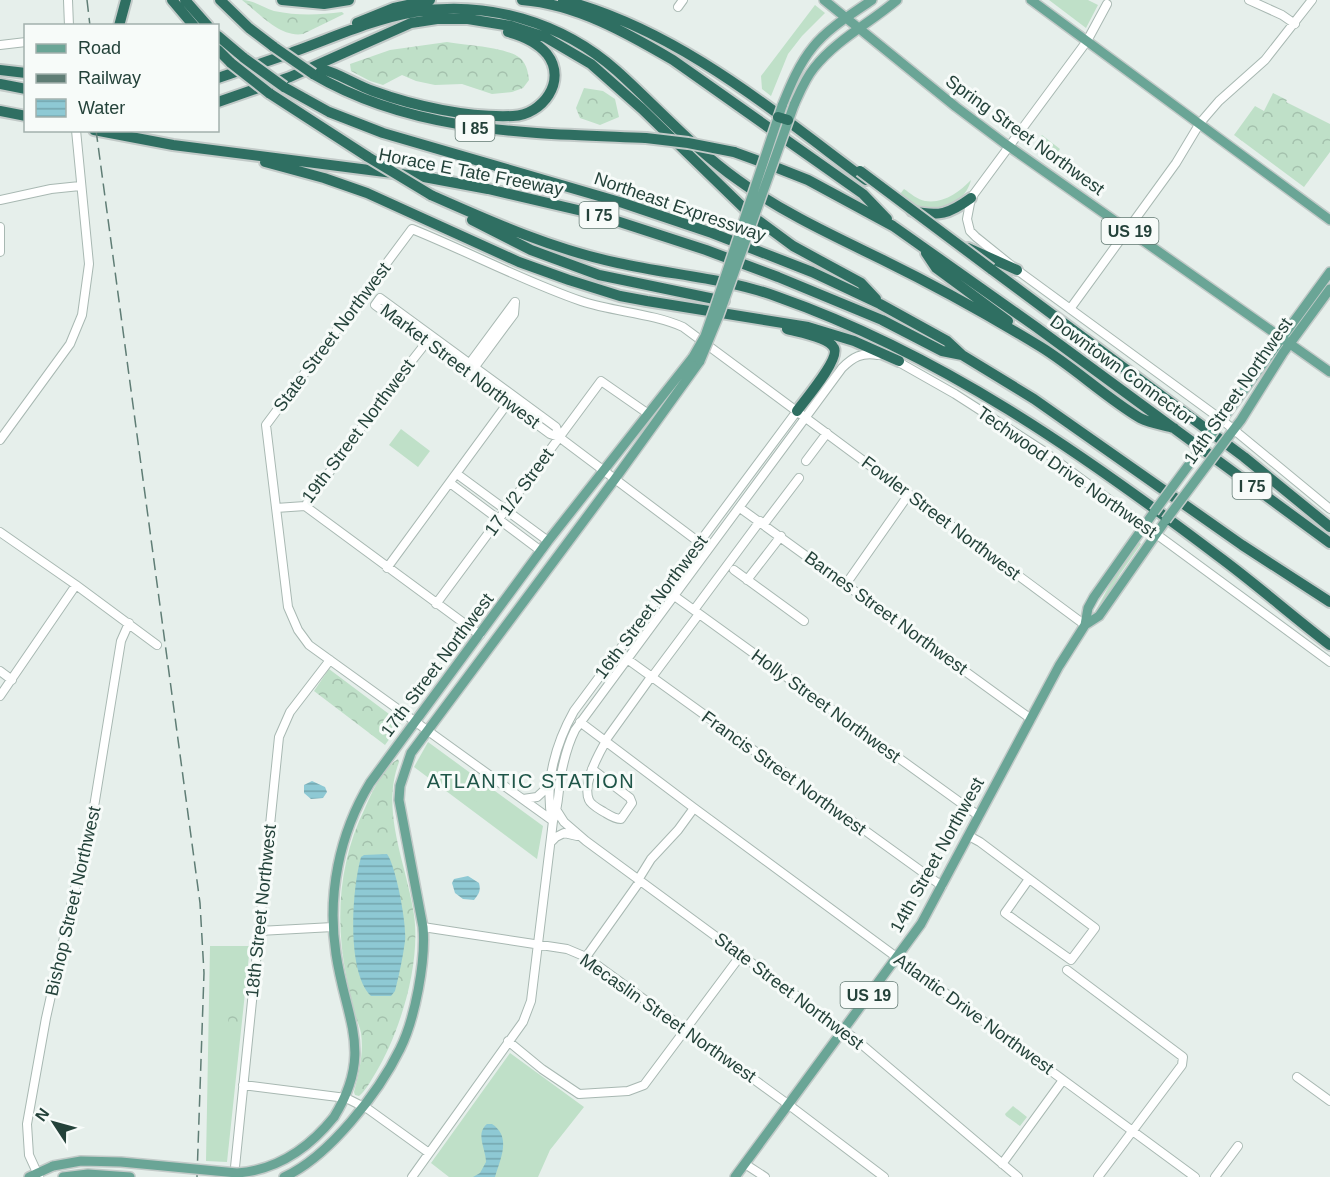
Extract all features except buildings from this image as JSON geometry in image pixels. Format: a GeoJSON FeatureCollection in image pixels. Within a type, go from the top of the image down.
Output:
{"type":"FeatureCollection","features":[{"type":"Feature","properties":{"kind":"highway"},"geometry":{"type":"LineString","coordinates":[[120,24],[126,0]]}},
{"type":"Feature","properties":{"kind":"highway"},"geometry":{"type":"LineString","coordinates":[[172,0],[192,24]]}},
{"type":"Feature","properties":{"kind":"highway"},"geometry":{"type":"LineString","coordinates":[[185,0],[206,24]]}},
{"type":"Feature","properties":{"kind":"highway"},"geometry":{"type":"LineString","coordinates":[[220,0],[249,28],[299,64],[396,98],[438,109],[511,117],[532,111],[546,99],[553,84],[551,59],[537,45],[519,35],[480,26],[444,24],[415,27],[353,47]]}},
{"type":"Feature","properties":{"kind":"highway"},"geometry":{"type":"LineString","coordinates":[[282,0],[324,4],[349,0]]}},
{"type":"Feature","properties":{"kind":"highway"},"geometry":{"type":"LineString","coordinates":[[293,52],[372,16],[430,0]]}},
{"type":"Feature","properties":{"kind":"highway","name":"I 75"},"geometry":{"type":"LineString","coordinates":[[522,0],[558,6],[592,19],[673,60],[863,194],[893,226]]}},
{"type":"Feature","properties":{"kind":"highway"},"geometry":{"type":"LineString","coordinates":[[563,0],[631,25],[709,68],[763,104],[950,239],[1017,270]]}},
{"type":"Feature","properties":{"kind":"highway"},"geometry":{"type":"LineString","coordinates":[[219,78],[392,18],[435,9],[482,10],[513,16],[548,27],[571,38],[598,56],[718,165],[757,194],[802,220],[947,293],[1041,347],[1142,419],[1174,429]]}},
{"type":"Feature","properties":{"kind":"highway"},"geometry":{"type":"LineString","coordinates":[[219,102],[290,77],[411,23],[446,18],[497,22],[545,37],[576,53],[612,81],[757,220],[793,246],[861,283],[880,304]]}},
{"type":"Feature","properties":{"kind":"highway","name":"Northeast Expressway"},"geometry":{"type":"LineString","coordinates":[[219,37],[284,87],[329,112],[383,133],[623,203],[712,232],[812,272],[880,304],[947,341],[962,355]]}},
{"type":"Feature","properties":{"kind":"highway"},"geometry":{"type":"LineString","coordinates":[[219,51],[269,93],[368,157],[483,226],[531,250],[599,275],[721,300]]}},
{"type":"Feature","properties":{"kind":"highway"},"geometry":{"type":"LineString","coordinates":[[0,70],[24,73]]}},
{"type":"Feature","properties":{"kind":"highway","name":"I 85"},"geometry":{"type":"LineString","coordinates":[[318,72],[339,88],[380,105],[447,123],[523,133],[646,138],[734,152],[808,180],[893,226]]}},
{"type":"Feature","properties":{"kind":"highway"},"geometry":{"type":"LineString","coordinates":[[0,84],[24,89]]}},
{"type":"Feature","properties":{"kind":"highway"},"geometry":{"type":"LineString","coordinates":[[0,110],[24,114]]}},
{"type":"Feature","properties":{"kind":"highway"},"geometry":{"type":"LineString","coordinates":[[783,118],[802,128],[1236,450],[1330,527]]}},
{"type":"Feature","properties":{"kind":"highway","name":"Horace E Tate Freeway"},"geometry":{"type":"LineString","coordinates":[[106,132],[215,151],[424,177],[498,191],[595,214],[706,250],[778,277],[882,320],[942,351],[962,355]]}},
{"type":"Feature","properties":{"kind":"highway"},"geometry":{"type":"LineString","coordinates":[[215,151],[304,172],[358,189],[519,262],[569,280],[638,299],[764,318],[826,331],[899,361]]}},
{"type":"Feature","properties":{"kind":"highway"},"geometry":{"type":"LineString","coordinates":[[431,195],[514,232],[569,251],[620,264],[749,288],[810,309],[878,338],[935,367],[1054,438],[1219,556],[1330,645]]}},
{"type":"Feature","properties":{"kind":"highway"},"geometry":{"type":"LineString","coordinates":[[906,209],[936,214],[945,213],[971,198]]}},
{"type":"Feature","properties":{"kind":"highway","name":"Downtown Connector"},"geometry":{"type":"LineString","coordinates":[[893,226],[1036,327],[1330,543]]}},
{"type":"Feature","properties":{"kind":"highway"},"geometry":{"type":"LineString","coordinates":[[920,246],[936,268],[1041,347]]}},
{"type":"Feature","properties":{"kind":"highway"},"geometry":{"type":"LineString","coordinates":[[810,309],[899,361]]}},
{"type":"Feature","properties":{"kind":"highway"},"geometry":{"type":"LineString","coordinates":[[734,315],[815,337],[828,342],[834,348],[835,353],[829,366],[801,414]]}},
{"type":"Feature","properties":{"kind":"highway","name":"I 75"},"geometry":{"type":"LineString","coordinates":[[962,355],[1034,399],[1242,545],[1330,603]]}},
{"type":"Feature","properties":{"kind":"main road","name":"Spring Street Northwest"},"geometry":{"type":"LineString","coordinates":[[824,0],[1009,147],[1330,372]]}},
{"type":"Feature","properties":{"kind":"main road","name":"17th Street Northwest"},"geometry":{"type":"LineString","coordinates":[[284,1177],[317,1156],[346,1127],[380,1082],[401,1047],[418,992],[424,939],[423,927],[399,800],[400,786],[411,753],[615,479],[697,359],[721,300],[789,103],[798,70],[813,46],[872,0]]}},
{"type":"Feature","properties":{"kind":"main road","name":"17th Street Northwest"},"geometry":{"type":"LineString","coordinates":[[789,103],[815,66],[897,0]]}},
{"type":"Feature","properties":{"kind":"main road"},"geometry":{"type":"LineString","coordinates":[[1031,0],[1330,220]]}},
{"type":"Feature","properties":{"kind":"main road","name":"14th Street Northwest"},"geometry":{"type":"LineString","coordinates":[[1084,625],[1099,616],[1166,520],[1231,434],[1330,272]]}},
{"type":"Feature","properties":{"kind":"main road","name":"14th Street Northwest"},"geometry":{"type":"LineString","coordinates":[[735,1177],[921,924],[1084,625],[1088,608],[1094,597],[1215,428],[1330,289]]}},
{"type":"Feature","properties":{"kind":"main road","name":"17th Street Northwest"},"geometry":{"type":"LineString","coordinates":[[35,1175],[53,1166],[81,1161],[237,1173],[250,1172],[278,1163],[303,1149],[319,1136],[346,1098],[355,1071],[356,1040],[336,955],[333,927],[337,871],[360,799],[548,541],[647,413],[697,359]]}},
{"type":"Feature","properties":{"kind":"main road"},"geometry":{"type":"LineString","coordinates":[[63,1177],[88,1174],[130,1177]]}},
{"type":"Feature","properties":{"kind":"street"},"geometry":{"type":"LineString","coordinates":[[68,0],[69,24]]}},
{"type":"Feature","properties":{"kind":"street"},"geometry":{"type":"LineString","coordinates":[[678,7],[683,0]]}},
{"type":"Feature","properties":{"kind":"street"},"geometry":{"type":"LineString","coordinates":[[1249,0],[1282,15],[1295,24]]}},
{"type":"Feature","properties":{"kind":"street"},"geometry":{"type":"LineString","coordinates":[[1070,309],[1176,163],[1200,123],[1219,101],[1265,60],[1312,0]]}},
{"type":"Feature","properties":{"kind":"street"},"geometry":{"type":"LineString","coordinates":[[1107,4],[1087,41],[971,198],[967,219],[970,231],[1017,270],[1222,420],[1231,434],[1330,509]]}},
{"type":"Feature","properties":{"kind":"street"},"geometry":{"type":"LineString","coordinates":[[0,45],[24,42]]}},
{"type":"Feature","properties":{"kind":"street"},"geometry":{"type":"LineString","coordinates":[[0,440],[70,344],[82,315],[88,264],[76,132]]}},
{"type":"Feature","properties":{"kind":"street"},"geometry":{"type":"LineString","coordinates":[[0,200],[51,189],[80,186]]}},
{"type":"Feature","properties":{"kind":"street"},"geometry":{"type":"LineString","coordinates":[[0,227],[0,252]]}},
{"type":"Feature","properties":{"kind":"street","name":"Fowler Street Northwest"},"geometry":{"type":"LineString","coordinates":[[412,229],[544,288],[598,306],[658,318],[683,327],[1084,625]]}},
{"type":"Feature","properties":{"kind":"street","name":"State Street Northwest"},"geometry":{"type":"LineString","coordinates":[[412,229],[266,425],[288,607],[298,630],[309,645],[553,821]]}},
{"type":"Feature","properties":{"kind":"street","name":"Market Street Northwest"},"geometry":{"type":"LineString","coordinates":[[429,339],[380,298],[375,305],[429,339],[510,400],[556,427],[559,437],[708,549]]}},
{"type":"Feature","properties":{"kind":"street"},"geometry":{"type":"LineString","coordinates":[[515,302],[514,314],[469,368],[515,302]]}},
{"type":"Feature","properties":{"kind":"street","name":"19th Street Northwest"},"geometry":{"type":"LineString","coordinates":[[276,508],[305,506],[385,395],[429,339]]}},
{"type":"Feature","properties":{"kind":"street","name":"Techwood Drive Northwest"},"geometry":{"type":"LineString","coordinates":[[801,414],[854,357],[871,354],[899,361],[1042,450],[1330,662]]}},
{"type":"Feature","properties":{"kind":"street","name":"17 1/2 Street"},"geometry":{"type":"LineString","coordinates":[[436,604],[601,381],[647,413]]}},
{"type":"Feature","properties":{"kind":"street"},"geometry":{"type":"LineString","coordinates":[[387,568],[510,400]]}},
{"type":"Feature","properties":{"kind":"street","name":"16th Street Northwest"},"geometry":{"type":"LineString","coordinates":[[412,1177],[523,1022],[531,1001],[561,774],[567,748],[580,722],[740,508],[801,414]]}},
{"type":"Feature","properties":{"kind":"street","name":"16th Street Northwest"},"geometry":{"type":"LineString","coordinates":[[553,821],[550,807],[553,763],[561,737],[577,706],[699,543],[801,414]]}},
{"type":"Feature","properties":{"kind":"street"},"geometry":{"type":"LineString","coordinates":[[806,461],[827,433]]}},
{"type":"Feature","properties":{"kind":"street"},"geometry":{"type":"LineString","coordinates":[[457,474],[548,541]]}},
{"type":"Feature","properties":{"kind":"street"},"geometry":{"type":"LineString","coordinates":[[592,769],[630,798],[632,803],[621,819],[616,819],[594,806],[589,800],[592,769],[605,741],[696,612],[762,523],[799,478]]}},
{"type":"Feature","properties":{"kind":"street"},"geometry":{"type":"LineString","coordinates":[[450,483],[541,551]]}},
{"type":"Feature","properties":{"kind":"street"},"geometry":{"type":"LineString","coordinates":[[846,584],[909,494]]}},
{"type":"Feature","properties":{"kind":"street"},"geometry":{"type":"LineString","coordinates":[[305,506],[480,635]]}},
{"type":"Feature","properties":{"kind":"street","name":"Barnes Street Northwest"},"geometry":{"type":"LineString","coordinates":[[740,508],[1031,719]]}},
{"type":"Feature","properties":{"kind":"street"},"geometry":{"type":"LineString","coordinates":[[0,532],[157,645]]}},
{"type":"Feature","properties":{"kind":"street"},"geometry":{"type":"LineString","coordinates":[[747,580],[781,536]]}},
{"type":"Feature","properties":{"kind":"street"},"geometry":{"type":"LineString","coordinates":[[734,570],[804,621]]}},
{"type":"Feature","properties":{"kind":"street"},"geometry":{"type":"LineString","coordinates":[[0,696],[76,585]]}},
{"type":"Feature","properties":{"kind":"street","name":"Holly Street Northwest"},"geometry":{"type":"LineString","coordinates":[[673,595],[979,816]]}},
{"type":"Feature","properties":{"kind":"street","name":"Bishop Street Northwest"},"geometry":{"type":"LineString","coordinates":[[35,1175],[26,1139],[31,1093],[81,861],[86,856],[121,641],[129,623]]}},
{"type":"Feature","properties":{"kind":"street","name":"Francis Street Northwest"},"geometry":{"type":"LineString","coordinates":[[627,659],[942,886]]}},
{"type":"Feature","properties":{"kind":"street","name":"18th Street Northwest"},"geometry":{"type":"LineString","coordinates":[[234,1177],[279,737],[291,712],[330,660]]}},
{"type":"Feature","properties":{"kind":"street"},"geometry":{"type":"LineString","coordinates":[[0,671],[12,680]]}},
{"type":"Feature","properties":{"kind":"street","name":"Atlantic Drive Northwest"},"geometry":{"type":"LineString","coordinates":[[580,722],[1195,1177]]}},
{"type":"Feature","properties":{"kind":"street"},"geometry":{"type":"LineString","coordinates":[[522,799],[537,797],[551,784]]}},
{"type":"Feature","properties":{"kind":"street"},"geometry":{"type":"LineString","coordinates":[[586,957],[639,881],[651,859],[678,830],[694,808]]}},
{"type":"Feature","properties":{"kind":"street","name":"State Street Northwest"},"geometry":{"type":"LineString","coordinates":[[557,811],[564,822],[586,842],[843,1030],[1018,1177]]}},
{"type":"Feature","properties":{"kind":"street"},"geometry":{"type":"LineString","coordinates":[[550,844],[560,834],[567,832],[586,842]]}},
{"type":"Feature","properties":{"kind":"street"},"geometry":{"type":"LineString","coordinates":[[969,836],[980,842],[1095,928],[1071,960],[1005,913],[1029,879]]}},
{"type":"Feature","properties":{"kind":"street"},"geometry":{"type":"LineString","coordinates":[[259,931],[333,927]]}},
{"type":"Feature","properties":{"kind":"street","name":"Mecaslin Street Northwest"},"geometry":{"type":"LineString","coordinates":[[423,927],[567,949],[586,957],[884,1177]]}},
{"type":"Feature","properties":{"kind":"street"},"geometry":{"type":"LineString","coordinates":[[508,1041],[542,1069],[579,1094],[628,1091],[645,1085],[741,955]]}},
{"type":"Feature","properties":{"kind":"street"},"geometry":{"type":"LineString","coordinates":[[1067,970],[1183,1057],[1182,1065],[1098,1177]]}},
{"type":"Feature","properties":{"kind":"street"},"geometry":{"type":"LineString","coordinates":[[1297,1077],[1330,1101]]}},
{"type":"Feature","properties":{"kind":"street"},"geometry":{"type":"LineString","coordinates":[[1002,1164],[1063,1080]]}},
{"type":"Feature","properties":{"kind":"street"},"geometry":{"type":"LineString","coordinates":[[243,1085],[346,1098],[362,1106],[429,1153]]}},
{"type":"Feature","properties":{"kind":"street"},"geometry":{"type":"LineString","coordinates":[[1215,1177],[1238,1146]]}},
{"type":"Feature","properties":{"kind":"street"},"geometry":{"type":"LineString","coordinates":[[746,1164],[765,1177]]}},
{"type":"Feature","properties":{"kind":"green space"},"geometry":{"type":"Polygon","coordinates":[[[242,0],[283,13],[308,15],[342,12],[344,14],[303,34],[294,34],[270,23],[242,0]]]}},
{"type":"Feature","properties":{"kind":"green space"},"geometry":{"type":"Polygon","coordinates":[[[1049,0],[1088,0],[1098,5],[1086,28],[1049,0]]]}},
{"type":"Feature","properties":{"kind":"green space"},"geometry":{"type":"Polygon","coordinates":[[[815,5],[825,13],[788,54],[771,96],[762,89],[761,76],[815,5]]]}},
{"type":"Feature","properties":{"kind":"green space"},"geometry":{"type":"Polygon","coordinates":[[[447,42],[493,48],[510,53],[524,63],[529,80],[523,88],[512,92],[492,94],[462,84],[435,85],[402,75],[383,85],[351,71],[350,64],[390,50],[447,42]]]}},
{"type":"Feature","properties":{"kind":"green space"},"geometry":{"type":"Polygon","coordinates":[[[584,88],[603,91],[615,99],[619,117],[600,125],[580,118],[576,108],[584,88]]]}},
{"type":"Feature","properties":{"kind":"green space"},"geometry":{"type":"Polygon","coordinates":[[[1273,93],[1330,124],[1330,152],[1304,187],[1234,135],[1255,106],[1264,111],[1273,93]]]}},
{"type":"Feature","properties":{"kind":"green space"},"geometry":{"type":"Polygon","coordinates":[[[1042,135],[1060,149],[1054,157],[1036,144],[1042,135]]]}},
{"type":"Feature","properties":{"kind":"green space"},"geometry":{"type":"Polygon","coordinates":[[[971,180],[961,198],[949,207],[941,209],[922,208],[900,194],[904,189],[922,200],[939,201],[956,193],[971,180]]]}},
{"type":"Feature","properties":{"kind":"green space"},"geometry":{"type":"Polygon","coordinates":[[[401,429],[430,451],[418,467],[389,445],[401,429]]]}},
{"type":"Feature","properties":{"kind":"green space"},"geometry":{"type":"Polygon","coordinates":[[[1139,542],[1141,544],[1120,574],[1103,605],[1094,614],[1116,573],[1139,542]]]}},
{"type":"Feature","properties":{"kind":"green space"},"geometry":{"type":"Polygon","coordinates":[[[329,669],[401,723],[385,745],[314,691],[329,669]]]}},
{"type":"Feature","properties":{"kind":"green space"},"geometry":{"type":"Polygon","coordinates":[[[428,742],[543,826],[537,859],[414,767],[428,742]]]}},
{"type":"Feature","properties":{"kind":"green space"},"geometry":{"type":"Polygon","coordinates":[[[398,759],[392,800],[397,838],[414,915],[414,955],[406,998],[393,1039],[375,1074],[359,1096],[354,1092],[362,1040],[349,990],[343,954],[340,911],[342,890],[356,828],[378,781],[398,759]]]}},
{"type":"Feature","properties":{"kind":"green space"},"geometry":{"type":"Polygon","coordinates":[[[475,788],[497,804],[491,812],[469,796],[475,788]]]}},
{"type":"Feature","properties":{"kind":"green space"},"geometry":{"type":"Polygon","coordinates":[[[210,946],[250,946],[227,1162],[206,1161],[210,946]]]}},
{"type":"Feature","properties":{"kind":"green space"},"geometry":{"type":"Polygon","coordinates":[[[229,1007],[241,1008],[238,1041],[231,1040],[228,1025],[229,1007]]]}},
{"type":"Feature","properties":{"kind":"green space"},"geometry":{"type":"Polygon","coordinates":[[[510,1053],[584,1107],[550,1150],[538,1177],[449,1177],[431,1163],[510,1053]]]}},
{"type":"Feature","properties":{"kind":"green space"},"geometry":{"type":"Polygon","coordinates":[[[1013,1106],[1027,1117],[1020,1126],[1005,1114],[1013,1106]]]}},
{"type":"Feature","properties":{"kind":"water"},"geometry":{"type":"Polygon","coordinates":[[[312,781],[325,787],[327,792],[323,798],[311,799],[304,793],[304,785],[312,781]]]}},
{"type":"Feature","properties":{"kind":"water"},"geometry":{"type":"Polygon","coordinates":[[[387,854],[394,870],[400,896],[405,941],[395,991],[391,996],[371,996],[363,984],[354,950],[355,889],[361,857],[387,854]]]}},
{"type":"Feature","properties":{"kind":"water"},"geometry":{"type":"Polygon","coordinates":[[[468,876],[479,883],[479,892],[474,900],[463,899],[455,893],[452,883],[454,879],[468,876]]]}},
{"type":"Feature","properties":{"kind":"water"},"geometry":{"type":"Polygon","coordinates":[[[487,1124],[492,1124],[502,1135],[502,1156],[495,1177],[473,1177],[480,1173],[486,1162],[481,1137],[487,1124]]]}},
{"type":"Feature","properties":{"kind":"railway"},"geometry":{"type":"LineString","coordinates":[[87,0],[90,24]]}},
{"type":"Feature","properties":{"kind":"railway"},"geometry":{"type":"LineString","coordinates":[[96,132],[200,903],[204,973],[197,1177]]}},
{"type":"Feature","properties":{"kind":"district","name":"ATLANTIC STATION"},"geometry":{"type":"Point","coordinates":[531,781]}}]}
